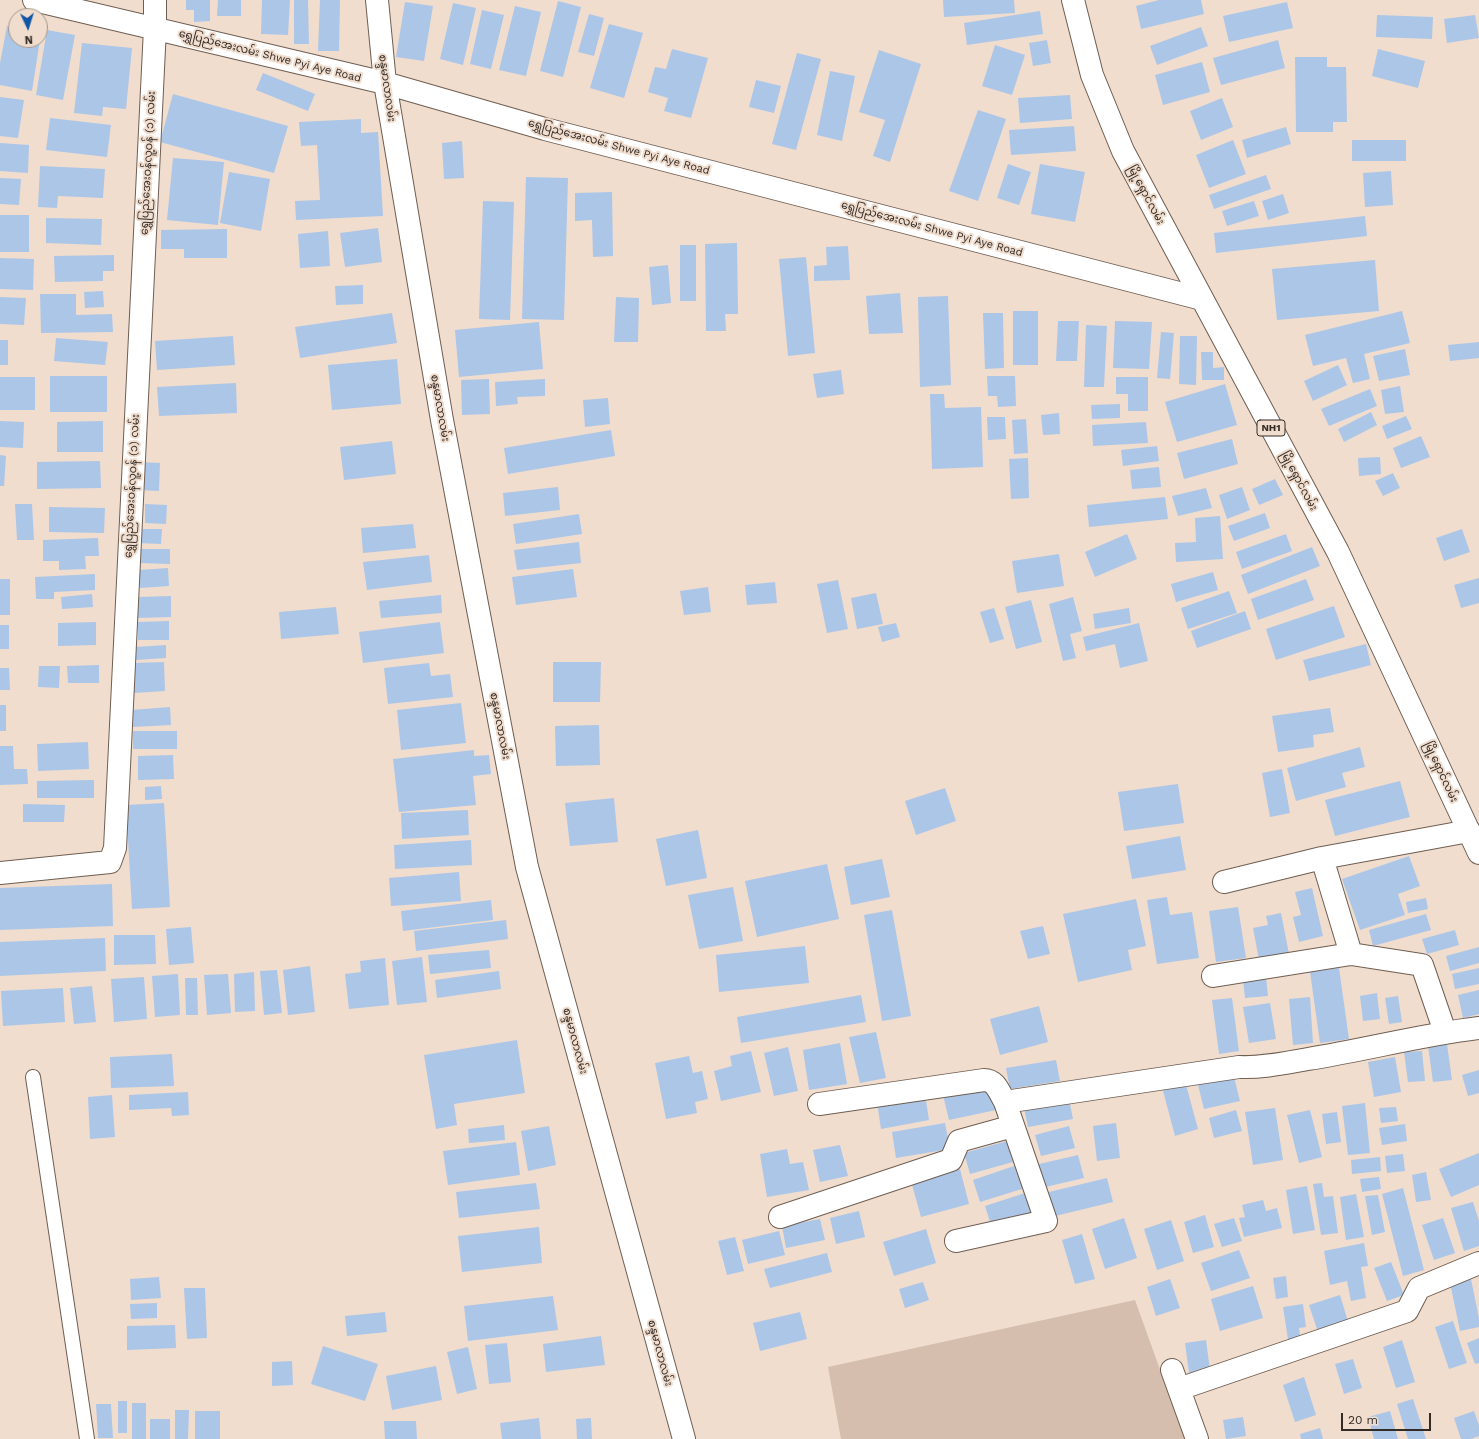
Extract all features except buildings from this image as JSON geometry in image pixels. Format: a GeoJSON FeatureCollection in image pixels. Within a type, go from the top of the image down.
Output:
{"type":"FeatureCollection","features":[{"type":"Feature","properties":{"kind":"main road","name":"ရွှေပြည်အေးလမ်း Shwe Pyi Aye Road"},"geometry":{"type":"LineString","coordinates":[[34,0],[384,83],[545,129],[1202,299]]}},
{"type":"Feature","properties":{"kind":"main road","name":"ရွှေပြည်အေးဝန်လူ့ဝန် (၁) လမ်း"},"geometry":{"type":"LineString","coordinates":[[0,873],[110,862],[115,848],[155,28],[155,0]]}},
{"type":"Feature","properties":{"kind":"main road","name":"စန္ဒမာလာလမ်း"},"geometry":{"type":"LineString","coordinates":[[377,0],[384,83],[442,420],[527,867],[684,1439]]}},
{"type":"Feature","properties":{"kind":"main road","name":"မြို့ရှောင်လမ်း"},"geometry":{"type":"LineString","coordinates":[[1073,0],[1092,75],[1123,151],[1338,552],[1479,853]]}},
{"type":"Feature","properties":{"kind":"main road"},"geometry":{"type":"LineString","coordinates":[[1224,882],[1322,858],[1469,831]]}},
{"type":"Feature","properties":{"kind":"main road"},"geometry":{"type":"LineString","coordinates":[[1322,858],[1351,954]]}},
{"type":"Feature","properties":{"kind":"main road"},"geometry":{"type":"LineString","coordinates":[[1213,976],[1351,954],[1422,965],[1445,1032]]}},
{"type":"Feature","properties":{"kind":"main road"},"geometry":{"type":"LineString","coordinates":[[1005,1102],[1239,1067],[1255,1068],[1334,1055],[1445,1032],[1479,1028]]}},
{"type":"Feature","properties":{"kind":"main road"},"geometry":{"type":"LineString","coordinates":[[819,1104],[984,1080],[989,1080],[994,1084],[1005,1102],[1046,1221],[956,1241]]}},
{"type":"Feature","properties":{"kind":"main road"},"geometry":{"type":"LineString","coordinates":[[780,1217],[951,1160],[959,1141],[1013,1126]]}},
{"type":"Feature","properties":{"kind":"main road"},"geometry":{"type":"LineString","coordinates":[[1197,1439],[1176,1379],[1407,1311],[1419,1288],[1479,1263]]}},
{"type":"Feature","properties":{"kind":"lane"},"geometry":{"type":"LineString","coordinates":[[33,1076],[87,1439]]}},
{"type":"Feature","properties":{"kind":"shaded area"},"geometry":{"type":"Polygon","coordinates":[[[1135,1300],[1185,1439],[841,1439],[828,1367],[1135,1300]]]}}]}
